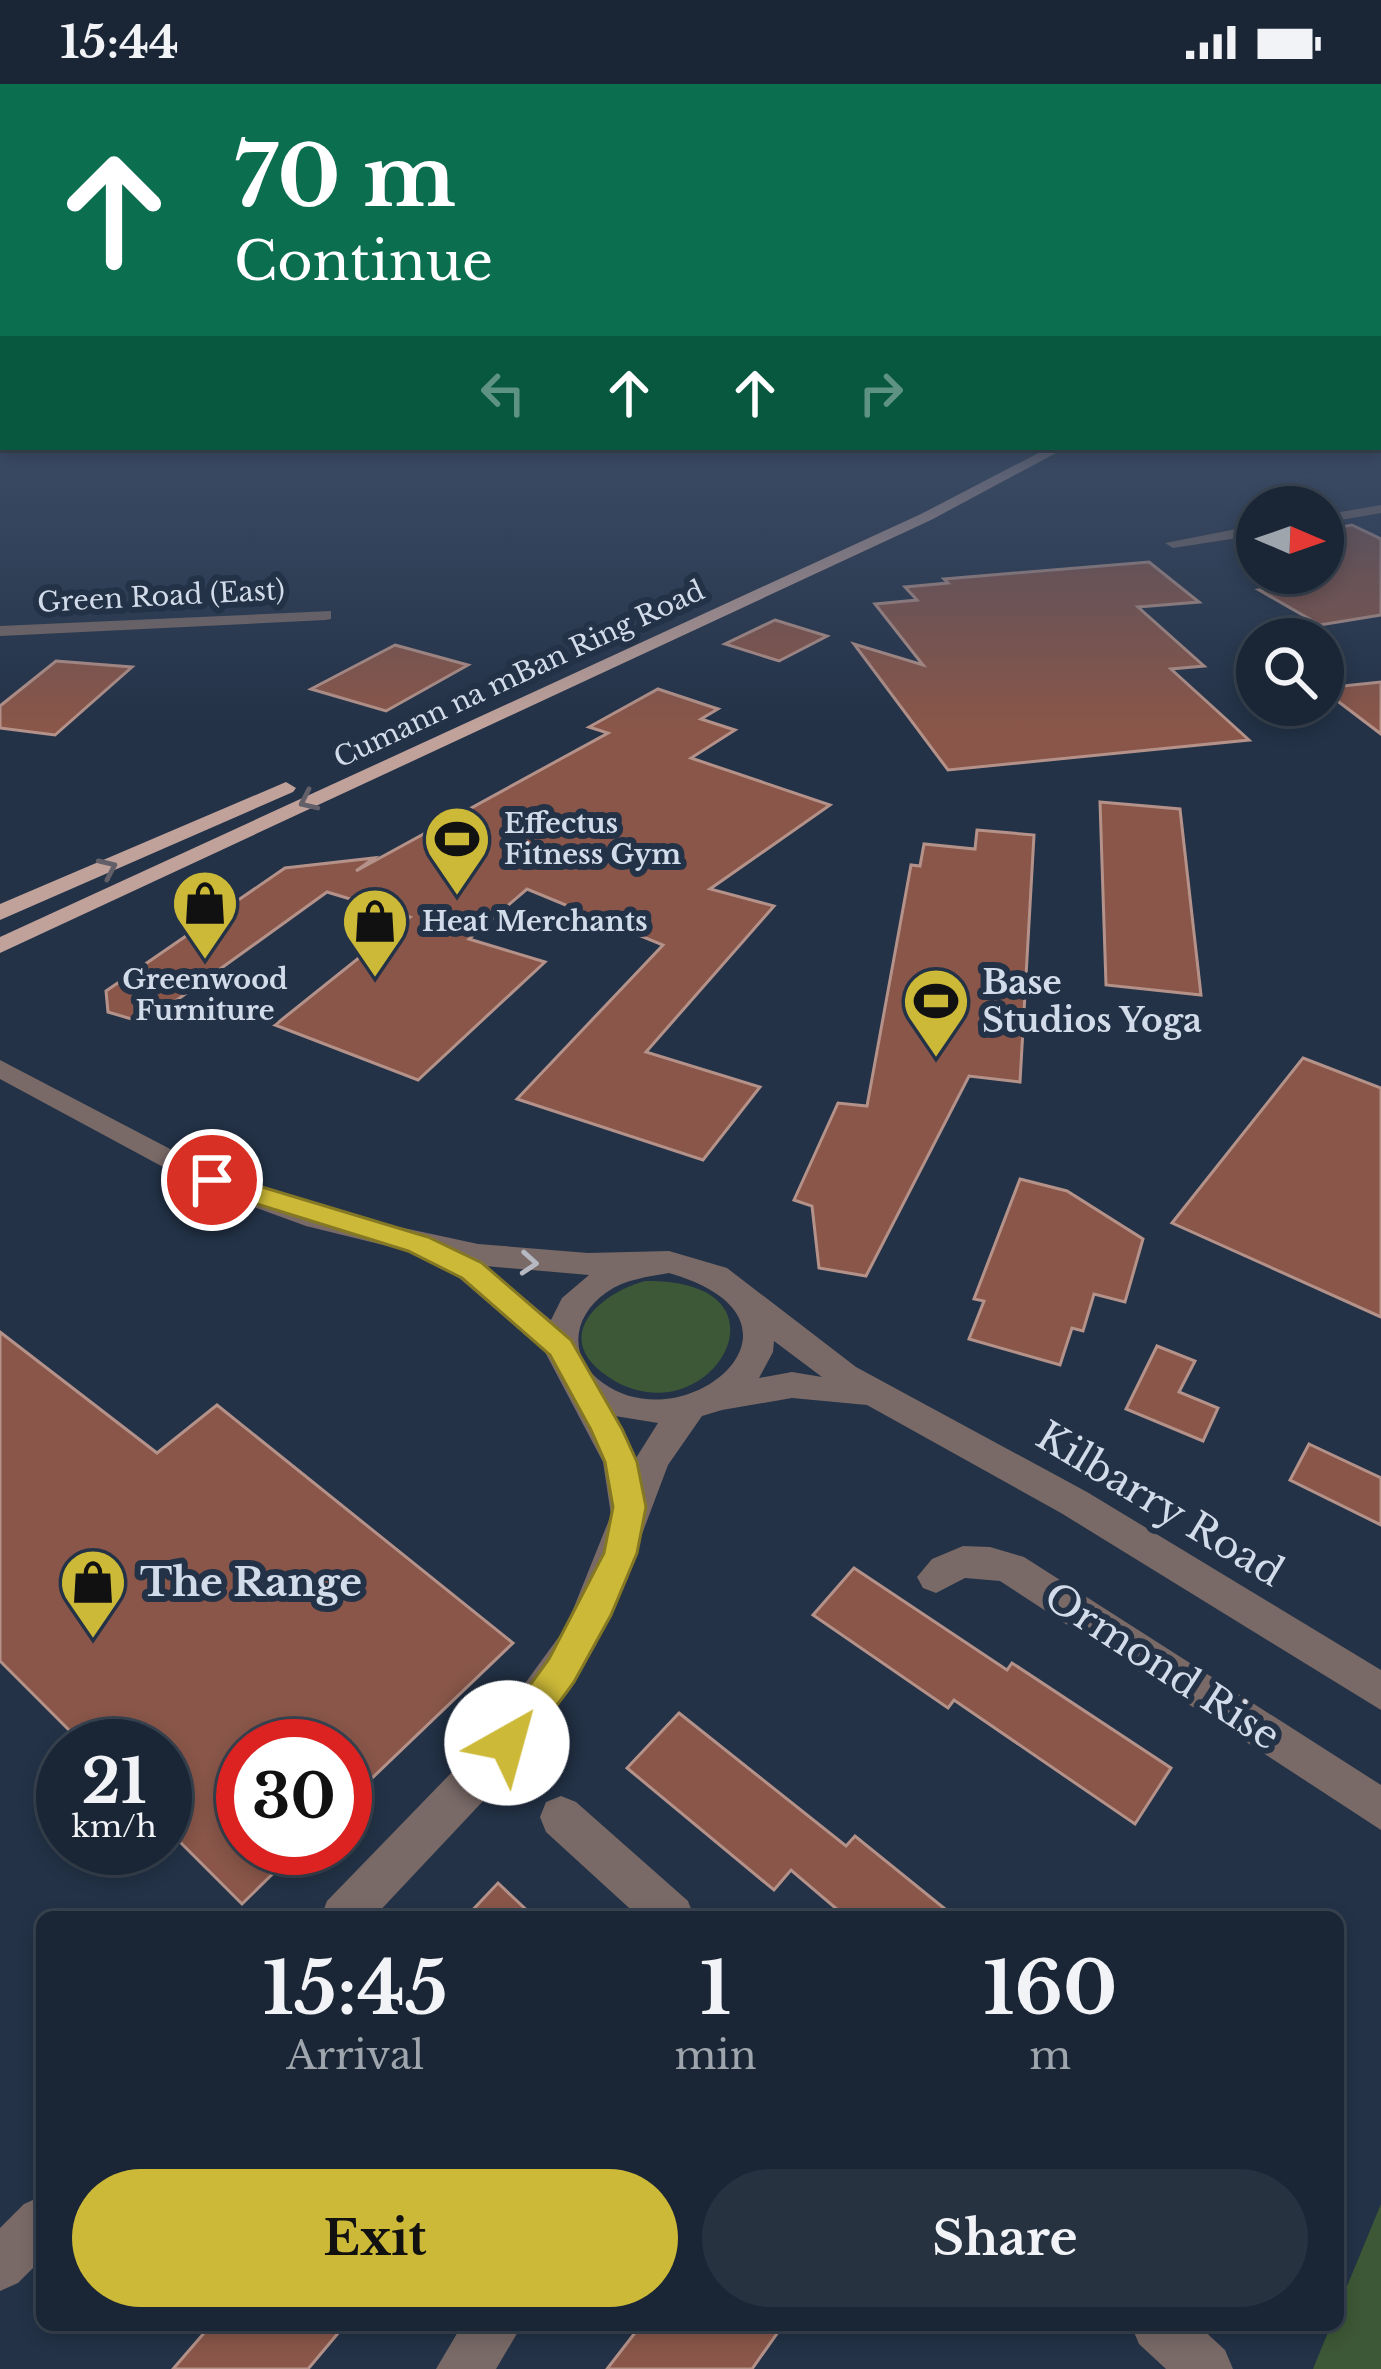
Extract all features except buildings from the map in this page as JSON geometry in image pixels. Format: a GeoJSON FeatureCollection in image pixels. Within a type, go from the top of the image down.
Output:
{"type":"FeatureCollection","features":[{"type":"Feature","properties":{"kind":"main road","name":"Cumann na mBan Ring Road"},"geometry":{"type":"LineString","coordinates":[[424,726],[906,511]]}},
{"type":"Feature","properties":{"kind":"main road","name":"Cumann na mBan Ring Road"},"geometry":{"type":"LineString","coordinates":[[0,946],[938,511]]}},
{"type":"Feature","properties":{"kind":"main road","name":"Cumann na mBan Ring Road"},"geometry":{"type":"LineString","coordinates":[[0,913],[298,783]]}},
{"type":"Feature","properties":{"kind":"street"},"geometry":{"type":"LineString","coordinates":[[1173,543],[1236,533]]}},
{"type":"Feature","properties":{"kind":"street","name":"Green Road (East)"},"geometry":{"type":"LineString","coordinates":[[0,631],[325,615]]}},
{"type":"Feature","properties":{"kind":"street"},"geometry":{"type":"LineString","coordinates":[[0,1068],[212,1180],[418,1244],[519,1263],[694,1266],[714,1273],[746,1296],[758,1313],[760,1351],[736,1387],[702,1404],[632,1409],[584,1387]]}},
{"type":"Feature","properties":{"kind":"street"},"geometry":{"type":"LineString","coordinates":[[418,1244],[472,1270],[560,1347]]}},
{"type":"Feature","properties":{"kind":"street"},"geometry":{"type":"LineString","coordinates":[[627,1532],[629,1507],[621,1462],[584,1387],[568,1368],[560,1347],[561,1324],[590,1284],[643,1264]]}},
{"type":"Feature","properties":{"kind":"street","name":"Kilbarry Road"},"geometry":{"type":"LineString","coordinates":[[746,1296],[796,1344],[888,1403],[1109,1523],[1381,1691]]}},
{"type":"Feature","properties":{"kind":"street","name":"Kilbarry Road"},"geometry":{"type":"LineString","coordinates":[[702,1404],[792,1385],[888,1403]]}},
{"type":"Feature","properties":{"kind":"street"},"geometry":{"type":"LineString","coordinates":[[349,1911],[475,1780],[536,1706],[599,1605],[653,1462],[702,1404]]}},
{"type":"Feature","properties":{"kind":"street","name":"Ormond Rise"},"geometry":{"type":"LineString","coordinates":[[936,1577],[954,1561],[982,1559],[1012,1568],[1381,1809]]}},
{"type":"Feature","properties":{"kind":"street"},"geometry":{"type":"LineString","coordinates":[[561,1817],[665,1911]]}},
{"type":"Feature","properties":{"kind":"street"},"geometry":{"type":"LineString","coordinates":[[0,2265],[36,2228]]}},
{"type":"Feature","properties":{"kind":"street"},"geometry":{"type":"LineString","coordinates":[[464,2369],[491,2331]]}},
{"type":"Feature","properties":{"kind":"street"},"geometry":{"type":"LineString","coordinates":[[1165,2331],[1206,2369]]}},
{"type":"Feature","properties":{"kind":"green space"},"geometry":{"type":"Polygon","coordinates":[[[645,1281],[694,1287],[721,1305],[730,1328],[724,1354],[705,1376],[677,1390],[644,1392],[607,1376],[590,1361],[583,1346],[582,1332],[598,1306],[645,1281]]]}},
{"type":"Feature","properties":{"kind":"green space"},"geometry":{"type":"Polygon","coordinates":[[[1381,2204],[1381,2369],[1313,2369],[1329,2331],[1344,2331],[1344,2293],[1381,2204]]]}},
{"type":"Feature","properties":{"kind":"place","name":"Effectus Fitness Gym"},"geometry":{"type":"Point","coordinates":[457,898]}},
{"type":"Feature","properties":{"kind":"place","name":"Greenwood Furniture"},"geometry":{"type":"Point","coordinates":[205,962]}},
{"type":"Feature","properties":{"kind":"place","name":"Heat Merchants"},"geometry":{"type":"Point","coordinates":[375,980]}},
{"type":"Feature","properties":{"kind":"place","name":"Base Studios Yoga"},"geometry":{"type":"Point","coordinates":[936,1060]}},
{"type":"Feature","properties":{"kind":"place","name":"The Range"},"geometry":{"type":"Point","coordinates":[93,1641]}},
{"type":"Feature","properties":{"kind":"route"},"geometry":{"type":"LineString","coordinates":[[212,1180],[447,1256],[497,1289],[560,1347],[568,1368],[584,1387],[621,1462],[629,1507],[627,1532],[599,1605],[562,1671],[507,1743]]}}]}
